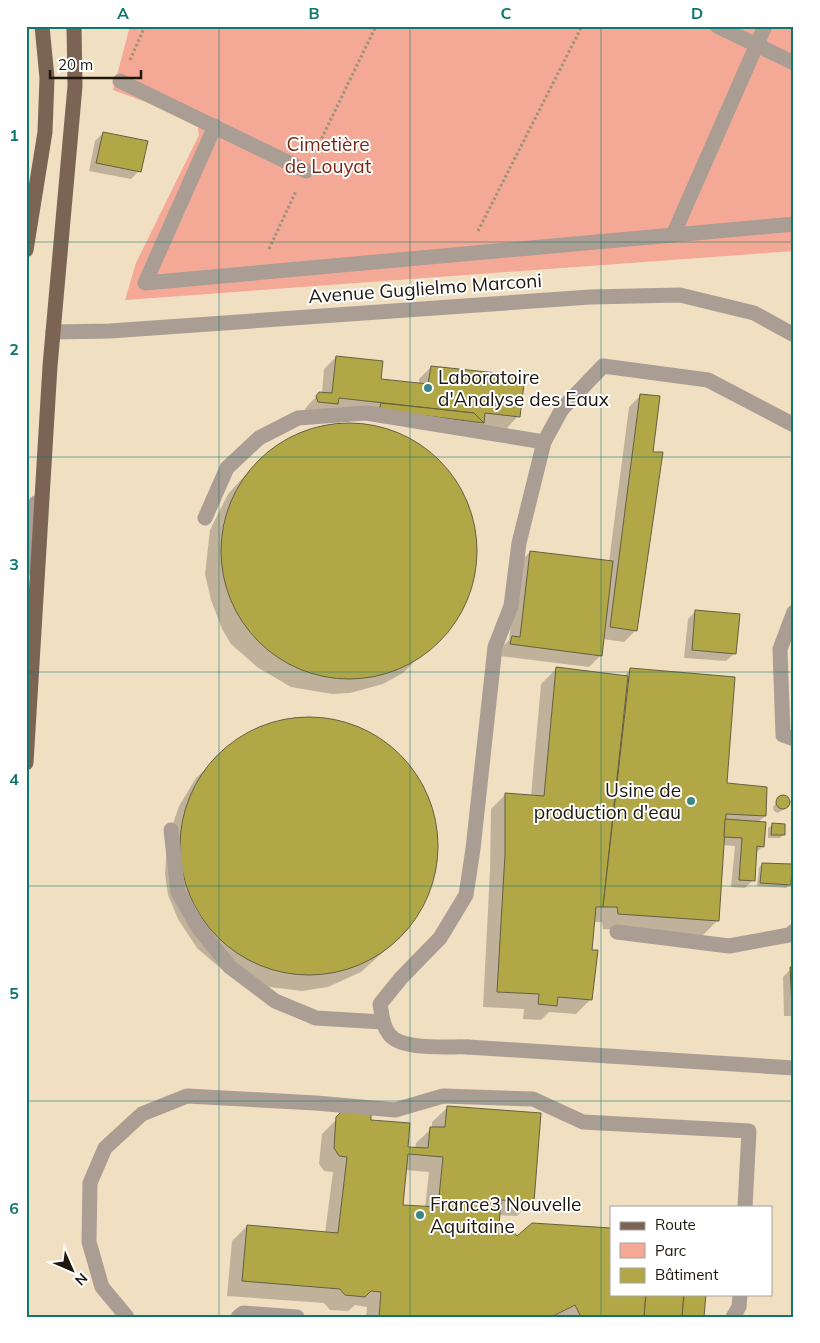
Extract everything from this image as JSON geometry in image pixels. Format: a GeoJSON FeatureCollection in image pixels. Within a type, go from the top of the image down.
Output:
{"type":"FeatureCollection","features":[{"type":"Feature","properties":{"kind":"main road"},"geometry":{"type":"LineString","coordinates":[[26,250],[45,132],[47,78],[42,26]]}},
{"type":"Feature","properties":{"kind":"main road"},"geometry":{"type":"LineString","coordinates":[[26,763],[52,332],[75,86],[74,26]]}},
{"type":"Feature","properties":{"kind":"street"},"geometry":{"type":"LineString","coordinates":[[717,26],[794,63]]}},
{"type":"Feature","properties":{"kind":"street"},"geometry":{"type":"LineString","coordinates":[[673,235],[764,26]]}},
{"type":"Feature","properties":{"kind":"street"},"geometry":{"type":"LineString","coordinates":[[120,81],[306,171]]}},
{"type":"Feature","properties":{"kind":"street"},"geometry":{"type":"LineString","coordinates":[[214,126],[145,283],[794,224]]}},
{"type":"Feature","properties":{"kind":"street","name":"Avenue Guglielmo Marconi"},"geometry":{"type":"LineString","coordinates":[[52,332],[110,331],[590,297],[680,295],[754,313],[794,335]]}},
{"type":"Feature","properties":{"kind":"street"},"geometry":{"type":"LineString","coordinates":[[794,425],[708,380],[603,366],[562,409],[544,442],[519,543],[511,606],[495,647],[473,849],[466,895],[440,938],[401,978],[380,1004],[383,1022],[390,1035],[411,1046],[468,1047],[794,1068]]}},
{"type":"Feature","properties":{"kind":"street"},"geometry":{"type":"LineString","coordinates":[[205,518],[227,468],[259,438],[298,418],[366,413],[544,442]]}},
{"type":"Feature","properties":{"kind":"street"},"geometry":{"type":"LineString","coordinates":[[26,569],[46,433]]}},
{"type":"Feature","properties":{"kind":"street"},"geometry":{"type":"LineString","coordinates":[[794,612],[780,649],[783,735],[794,739]]}},
{"type":"Feature","properties":{"kind":"street"},"geometry":{"type":"LineString","coordinates":[[171,830],[178,892],[198,927],[230,967],[275,1001],[316,1018],[383,1022]]}},
{"type":"Feature","properties":{"kind":"street"},"geometry":{"type":"LineString","coordinates":[[618,932],[729,946],[789,935],[794,932]]}},
{"type":"Feature","properties":{"kind":"street"},"geometry":{"type":"LineString","coordinates":[[127,1317],[102,1287],[90,1242],[90,1183],[105,1148],[142,1114],[187,1096],[316,1103],[395,1110],[443,1096],[533,1099],[583,1122],[749,1131],[745,1206]]}},
{"type":"Feature","properties":{"kind":"street"},"geometry":{"type":"LineString","coordinates":[[733,1317],[739,1308],[740,1296]]}},
{"type":"Feature","properties":{"kind":"street"},"geometry":{"type":"LineString","coordinates":[[238,1317],[243,1312],[297,1317]]}},
{"type":"Feature","properties":{"kind":"path"},"geometry":{"type":"LineString","coordinates":[[120,81],[145,26]]}},
{"type":"Feature","properties":{"kind":"path"},"geometry":{"type":"LineString","coordinates":[[466,254],[582,26]]}},
{"type":"Feature","properties":{"kind":"green space","name":"Cimetière de Louyat"},"geometry":{"type":"Polygon","coordinates":[[[130,26],[794,26],[794,251],[125,300],[136,263],[199,135],[197,121],[113,90],[130,26]]]}},
{"type":"Feature","properties":{"kind":"building"},"geometry":{"type":"Polygon","coordinates":[[[103,132],[148,141],[141,172],[96,163],[103,132]]]}},
{"type":"Feature","properties":{"kind":"building","name":"Laboratoire d'Analyse des Eaux"},"geometry":{"type":"Polygon","coordinates":[[[336,356],[383,361],[381,379],[428,384],[431,366],[525,376],[520,417],[485,413],[484,423],[474,413],[339,398],[338,404],[318,402],[316,396],[319,392],[332,393],[336,356]]]}},
{"type":"Feature","properties":{"kind":"building"},"geometry":{"type":"Polygon","coordinates":[[[640,394],[660,396],[653,452],[663,452],[637,631],[610,627],[640,394]]]}},
{"type":"Feature","properties":{"kind":"building"},"geometry":{"type":"Polygon","coordinates":[[[381,403],[474,413],[484,423],[379,410],[381,403]]]}},
{"type":"Feature","properties":{"kind":"building"},"geometry":{"type":"Polygon","coordinates":[[[349,423],[386,429],[409,438],[430,452],[448,470],[467,502],[474,526],[477,551],[471,588],[462,611],[448,632],[430,650],[398,669],[374,676],[349,679],[312,673],[289,664],[268,650],[250,632],[231,600],[224,576],[221,551],[227,514],[236,491],[250,470],[268,452],[300,433],[324,426],[349,423]]]}},
{"type":"Feature","properties":{"kind":"building"},"geometry":{"type":"Polygon","coordinates":[[[530,551],[613,561],[602,656],[510,644],[512,636],[520,637],[530,551]]]}},
{"type":"Feature","properties":{"kind":"building"},"geometry":{"type":"Polygon","coordinates":[[[695,610],[740,614],[736,654],[692,650],[695,610]]]}},
{"type":"Feature","properties":{"kind":"building"},"geometry":{"type":"Polygon","coordinates":[[[556,667],[628,676],[603,907],[596,907],[592,950],[598,950],[592,1000],[558,997],[557,1006],[538,1004],[539,994],[497,992],[505,854],[505,793],[544,796],[556,667]]]}},
{"type":"Feature","properties":{"kind":"building","name":"Usine de production d'eau"},"geometry":{"type":"Polygon","coordinates":[[[630,668],[735,677],[727,783],[767,787],[766,816],[726,814],[719,921],[618,914],[617,907],[603,907],[630,668]]]}},
{"type":"Feature","properties":{"kind":"building"},"geometry":{"type":"Polygon","coordinates":[[[309,717],[334,720],[370,732],[391,746],[409,764],[423,785],[428,797],[435,821],[438,846],[435,871],[423,907],[409,928],[391,946],[370,960],[358,965],[334,972],[309,975],[284,972],[248,960],[227,946],[209,928],[195,907],[190,895],[183,871],[180,846],[183,821],[195,785],[209,764],[227,746],[248,732],[260,727],[284,720],[309,717]]]}},
{"type":"Feature","properties":{"kind":"building"},"geometry":{"type":"Polygon","coordinates":[[[783,795],[788,797],[790,802],[788,807],[783,809],[778,807],[776,802],[778,797],[783,795]]]}},
{"type":"Feature","properties":{"kind":"building"},"geometry":{"type":"Polygon","coordinates":[[[725,819],[766,822],[764,847],[757,846],[755,881],[739,880],[742,838],[724,837],[725,819]]]}},
{"type":"Feature","properties":{"kind":"building"},"geometry":{"type":"Polygon","coordinates":[[[772,823],[785,824],[785,835],[771,835],[772,823]]]}},
{"type":"Feature","properties":{"kind":"building"},"geometry":{"type":"Polygon","coordinates":[[[762,863],[792,864],[791,885],[760,883],[762,863]]]}},
{"type":"Feature","properties":{"kind":"building"},"geometry":{"type":"Polygon","coordinates":[[[790,967],[794,967],[794,1008],[792,1008],[790,967]]]}},
{"type":"Feature","properties":{"kind":"building","name":"France3 Nouvelle Aquitaine"},"geometry":{"type":"Polygon","coordinates":[[[447,1106],[541,1113],[534,1202],[501,1200],[499,1226],[510,1227],[517,1236],[532,1223],[610,1228],[610,1296],[646,1296],[644,1317],[581,1317],[575,1305],[551,1317],[379,1317],[381,1292],[371,1291],[365,1297],[345,1295],[340,1289],[242,1281],[247,1225],[338,1233],[347,1157],[339,1156],[334,1148],[336,1117],[341,1112],[371,1114],[371,1120],[410,1123],[408,1147],[428,1148],[430,1127],[445,1127],[447,1106]],[[408,1154],[403,1205],[438,1207],[443,1157],[408,1154]]]}},
{"type":"Feature","properties":{"kind":"building"},"geometry":{"type":"Polygon","coordinates":[[[646,1296],[684,1296],[682,1317],[644,1317],[646,1296]]]}},
{"type":"Feature","properties":{"kind":"building"},"geometry":{"type":"Polygon","coordinates":[[[684,1296],[706,1296],[704,1317],[682,1317],[684,1296]]]}},
{"type":"Feature","properties":{"kind":"place","name":"Laboratoire d'Analyse des Eaux"},"geometry":{"type":"Point","coordinates":[428,388]}},
{"type":"Feature","properties":{"kind":"place","name":"Usine de production d'eau"},"geometry":{"type":"Point","coordinates":[691,801]}},
{"type":"Feature","properties":{"kind":"place","name":"France3 Nouvelle Aquitaine"},"geometry":{"type":"Point","coordinates":[420,1215]}}]}
